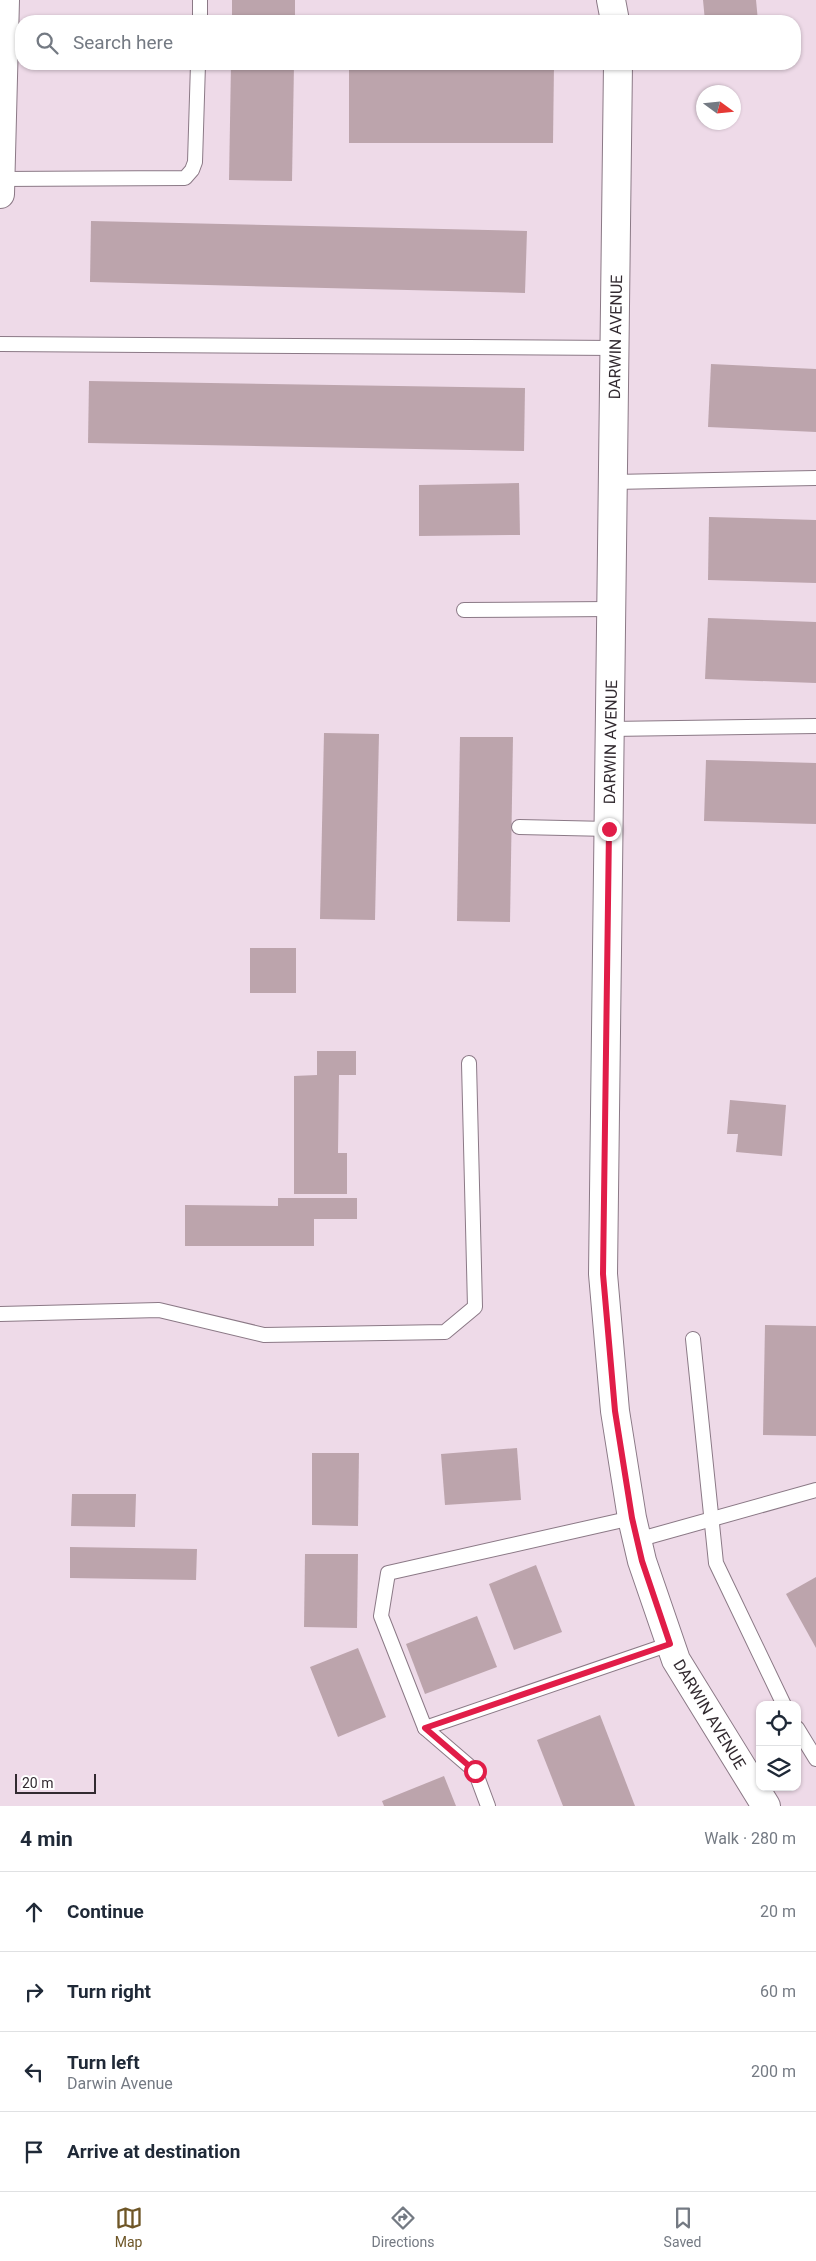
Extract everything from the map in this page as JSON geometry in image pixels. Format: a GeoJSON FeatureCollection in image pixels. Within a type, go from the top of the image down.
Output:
{"type":"FeatureCollection","features":[{"type":"Feature","properties":{"kind":"street"},"geometry":{"type":"LineString","coordinates":[[0,194],[5,0]]}},
{"type":"Feature","properties":{"kind":"street"},"geometry":{"type":"LineString","coordinates":[[612,0],[614,15]]}},
{"type":"Feature","properties":{"kind":"street","name":"DARWIN AVENUE"},"geometry":{"type":"LineString","coordinates":[[618,70],[603,1274],[615,1411],[642,1561],[676,1660],[766,1806]]}},
{"type":"Feature","properties":{"kind":"lane"},"geometry":{"type":"LineString","coordinates":[[200,0],[200,15]]}},
{"type":"Feature","properties":{"kind":"lane"},"geometry":{"type":"LineString","coordinates":[[0,179],[185,178],[192,170],[195,162],[198,70]]}},
{"type":"Feature","properties":{"kind":"lane"},"geometry":{"type":"LineString","coordinates":[[0,344],[615,348]]}},
{"type":"Feature","properties":{"kind":"lane"},"geometry":{"type":"LineString","coordinates":[[613,482],[816,478]]}},
{"type":"Feature","properties":{"kind":"lane"},"geometry":{"type":"LineString","coordinates":[[464,610],[612,609]]}},
{"type":"Feature","properties":{"kind":"lane"},"geometry":{"type":"LineString","coordinates":[[610,729],[816,726]]}},
{"type":"Feature","properties":{"kind":"lane"},"geometry":{"type":"LineString","coordinates":[[519,827],[609,829]]}},
{"type":"Feature","properties":{"kind":"lane"},"geometry":{"type":"LineString","coordinates":[[0,1314],[160,1310],[264,1334],[445,1332],[475,1306],[469,1063]]}},
{"type":"Feature","properties":{"kind":"lane"},"geometry":{"type":"LineString","coordinates":[[693,1339],[716,1563],[782,1701]]}},
{"type":"Feature","properties":{"kind":"lane"},"geometry":{"type":"LineString","coordinates":[[488,1806],[475,1771],[425,1728],[381,1616],[388,1574],[635,1529],[711,1519],[816,1490]]}},
{"type":"Feature","properties":{"kind":"lane"},"geometry":{"type":"LineString","coordinates":[[425,1728],[670,1644]]}},
{"type":"Feature","properties":{"kind":"lane"},"geometry":{"type":"LineString","coordinates":[[801,1735],[816,1759]]}},
{"type":"Feature","properties":{"kind":"building"},"geometry":{"type":"Polygon","coordinates":[[[232,0],[295,0],[295,15],[232,15],[232,0]]]}},
{"type":"Feature","properties":{"kind":"building"},"geometry":{"type":"Polygon","coordinates":[[[703,0],[756,0],[757,15],[704,15],[703,0]]]}},
{"type":"Feature","properties":{"kind":"building"},"geometry":{"type":"Polygon","coordinates":[[[231,70],[294,70],[292,181],[229,180],[231,70]]]}},
{"type":"Feature","properties":{"kind":"building"},"geometry":{"type":"Polygon","coordinates":[[[349,70],[554,70],[553,143],[349,143],[349,70]]]}},
{"type":"Feature","properties":{"kind":"building"},"geometry":{"type":"Polygon","coordinates":[[[91,221],[527,231],[525,293],[90,282],[91,221]]]}},
{"type":"Feature","properties":{"kind":"building"},"geometry":{"type":"Polygon","coordinates":[[[711,364],[816,369],[816,432],[708,427],[711,364]]]}},
{"type":"Feature","properties":{"kind":"building"},"geometry":{"type":"Polygon","coordinates":[[[89,381],[525,388],[524,451],[88,443],[89,381]]]}},
{"type":"Feature","properties":{"kind":"building"},"geometry":{"type":"Polygon","coordinates":[[[519,483],[520,535],[419,536],[419,485],[519,483]]]}},
{"type":"Feature","properties":{"kind":"building"},"geometry":{"type":"Polygon","coordinates":[[[709,517],[816,520],[816,583],[708,580],[709,517]]]}},
{"type":"Feature","properties":{"kind":"building"},"geometry":{"type":"Polygon","coordinates":[[[708,618],[816,622],[816,683],[705,679],[708,618]]]}},
{"type":"Feature","properties":{"kind":"building"},"geometry":{"type":"Polygon","coordinates":[[[324,733],[379,734],[375,920],[320,919],[324,733]]]}},
{"type":"Feature","properties":{"kind":"building"},"geometry":{"type":"Polygon","coordinates":[[[460,737],[513,737],[510,922],[457,921],[460,737]]]}},
{"type":"Feature","properties":{"kind":"building"},"geometry":{"type":"Polygon","coordinates":[[[706,760],[816,763],[816,824],[704,821],[706,760]]]}},
{"type":"Feature","properties":{"kind":"building"},"geometry":{"type":"Polygon","coordinates":[[[250,948],[296,948],[296,993],[250,993],[250,948]]]}},
{"type":"Feature","properties":{"kind":"building"},"geometry":{"type":"Polygon","coordinates":[[[317,1051],[356,1051],[356,1075],[339,1075],[338,1153],[347,1153],[347,1194],[294,1194],[294,1076],[317,1075],[317,1051]]]}},
{"type":"Feature","properties":{"kind":"building"},"geometry":{"type":"Polygon","coordinates":[[[730,1100],[786,1105],[782,1156],[736,1152],[738,1134],[727,1134],[730,1100]]]}},
{"type":"Feature","properties":{"kind":"building"},"geometry":{"type":"Polygon","coordinates":[[[278,1198],[357,1198],[357,1219],[314,1219],[314,1246],[185,1246],[185,1205],[278,1206],[278,1198]]]}},
{"type":"Feature","properties":{"kind":"building"},"geometry":{"type":"Polygon","coordinates":[[[765,1325],[816,1326],[816,1436],[763,1435],[765,1325]]]}},
{"type":"Feature","properties":{"kind":"building"},"geometry":{"type":"Polygon","coordinates":[[[517,1448],[521,1500],[445,1505],[441,1454],[517,1448]]]}},
{"type":"Feature","properties":{"kind":"building"},"geometry":{"type":"Polygon","coordinates":[[[312,1453],[359,1453],[358,1526],[312,1525],[312,1453]]]}},
{"type":"Feature","properties":{"kind":"building"},"geometry":{"type":"Polygon","coordinates":[[[72,1494],[136,1494],[135,1527],[71,1526],[72,1494]]]}},
{"type":"Feature","properties":{"kind":"building"},"geometry":{"type":"Polygon","coordinates":[[[70,1547],[197,1549],[196,1580],[70,1578],[70,1547]]]}},
{"type":"Feature","properties":{"kind":"building"},"geometry":{"type":"Polygon","coordinates":[[[305,1554],[358,1554],[357,1628],[304,1627],[305,1554]]]}},
{"type":"Feature","properties":{"kind":"building"},"geometry":{"type":"Polygon","coordinates":[[[536,1565],[562,1632],[514,1650],[489,1584],[536,1565]]]}},
{"type":"Feature","properties":{"kind":"building"},"geometry":{"type":"Polygon","coordinates":[[[816,1577],[816,1648],[786,1594],[816,1577]]]}},
{"type":"Feature","properties":{"kind":"building"},"geometry":{"type":"Polygon","coordinates":[[[477,1616],[497,1667],[425,1694],[406,1644],[477,1616]]]}},
{"type":"Feature","properties":{"kind":"building"},"geometry":{"type":"Polygon","coordinates":[[[358,1648],[386,1717],[338,1737],[310,1667],[358,1648]]]}},
{"type":"Feature","properties":{"kind":"building"},"geometry":{"type":"Polygon","coordinates":[[[600,1715],[635,1806],[563,1806],[537,1740],[600,1715]]]}},
{"type":"Feature","properties":{"kind":"building"},"geometry":{"type":"Polygon","coordinates":[[[444,1776],[456,1806],[384,1806],[382,1801],[444,1776]]]}},
{"type":"Feature","properties":{"kind":"route"},"geometry":{"type":"LineString","coordinates":[[475,1771],[425,1728],[670,1644],[642,1561],[632,1518],[615,1411],[603,1274],[609,829]]}}]}
